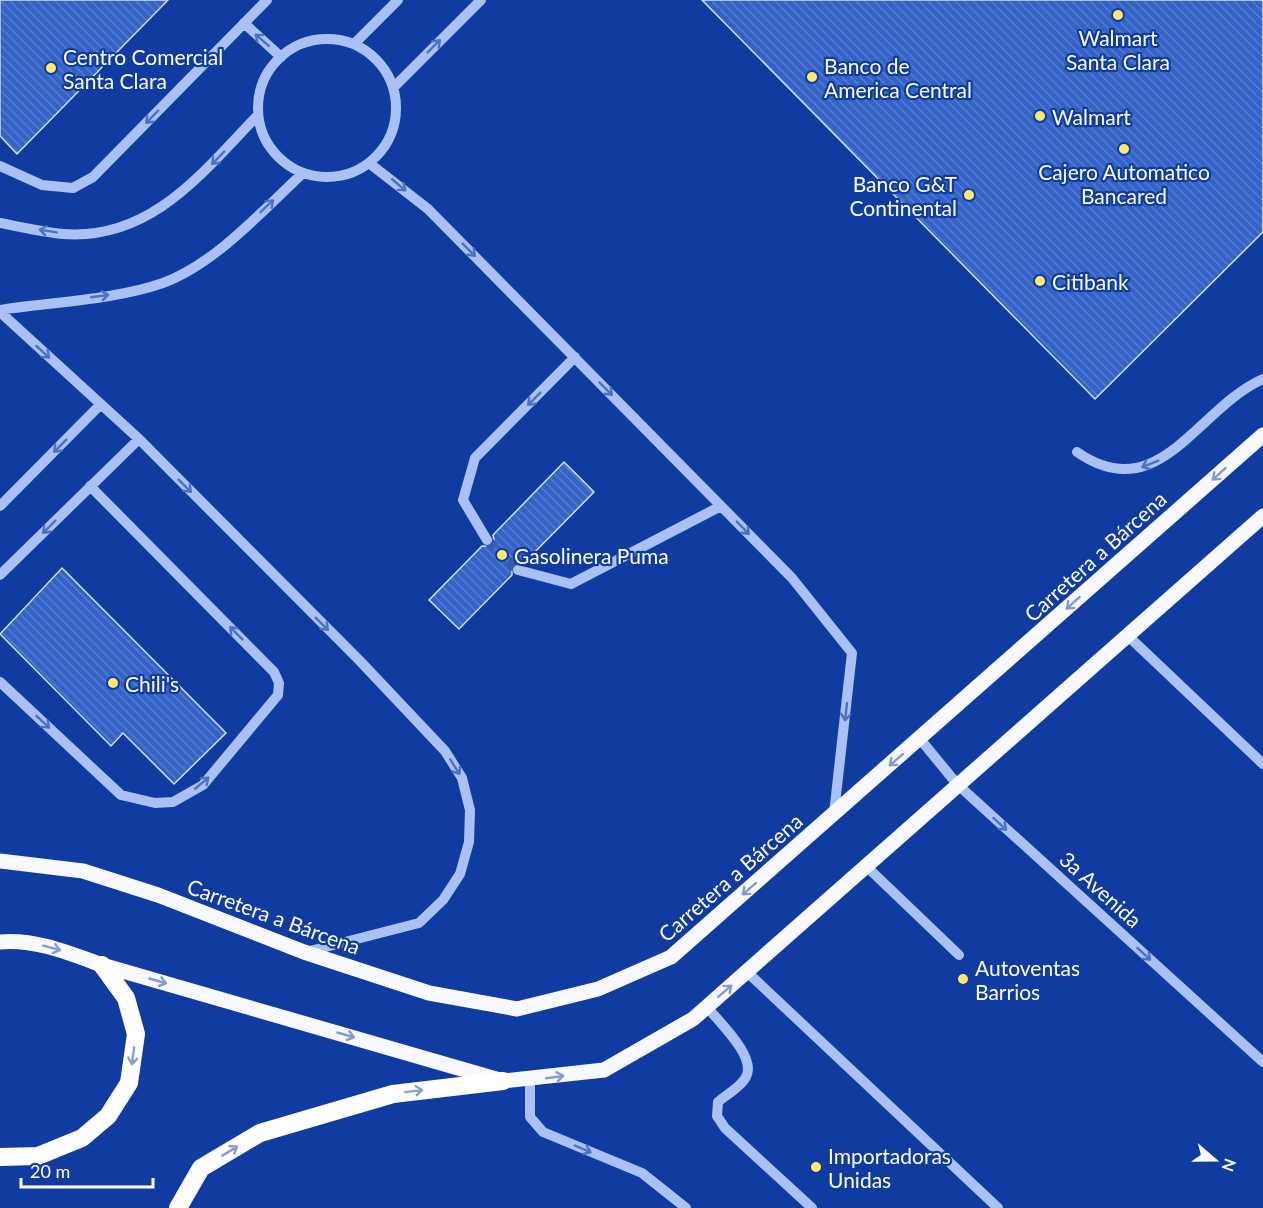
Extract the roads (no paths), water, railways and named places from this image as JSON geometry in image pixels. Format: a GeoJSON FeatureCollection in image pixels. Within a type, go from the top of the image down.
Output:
{"type":"FeatureCollection","features":[{"type":"Feature","properties":{"kind":"highway"},"geometry":{"type":"LineString","coordinates":[[0,1157],[38,1156],[82,1138],[108,1116],[129,1083],[136,1034],[126,998],[102,965]]}},
{"type":"Feature","properties":{"kind":"highway"},"geometry":{"type":"LineString","coordinates":[[178,1208],[201,1168],[260,1133],[393,1094],[503,1081]]}},
{"type":"Feature","properties":{"kind":"main road","name":"Carretera a Bárcena"},"geometry":{"type":"LineString","coordinates":[[0,861],[83,871],[158,895],[304,952],[429,993],[517,1009],[598,989],[671,957],[1263,435]]}},
{"type":"Feature","properties":{"kind":"main road"},"geometry":{"type":"LineString","coordinates":[[0,942],[22,940],[503,1081],[530,1080],[604,1070],[693,1019],[1263,516]]}},
{"type":"Feature","properties":{"kind":"street"},"geometry":{"type":"LineString","coordinates":[[0,166],[22,177],[52,186],[73,188],[93,177],[267,0]]}},
{"type":"Feature","properties":{"kind":"street"},"geometry":{"type":"LineString","coordinates":[[354,44],[398,0]]}},
{"type":"Feature","properties":{"kind":"street"},"geometry":{"type":"LineString","coordinates":[[393,87],[481,0]]}},
{"type":"Feature","properties":{"kind":"street"},"geometry":{"type":"LineString","coordinates":[[243,23],[281,57]]}},
{"type":"Feature","properties":{"kind":"street"},"geometry":{"type":"LineString","coordinates":[[334,39],[354,44],[371,54],[384,69],[393,87],[396,108],[393,128],[383,147],[369,163],[354,172],[337,177],[320,177],[303,173],[286,164],[272,151],[263,134],[258,115],[260,94],[267,74],[281,57],[297,46],[315,40],[334,39]]}},
{"type":"Feature","properties":{"kind":"street"},"geometry":{"type":"LineString","coordinates":[[0,224],[64,234],[125,228],[157,210],[192,185],[258,115]]}},
{"type":"Feature","properties":{"kind":"street"},"geometry":{"type":"LineString","coordinates":[[369,163],[428,209],[575,357],[792,578],[852,653],[834,814]]}},
{"type":"Feature","properties":{"kind":"street"},"geometry":{"type":"LineString","coordinates":[[0,311],[127,292],[164,282],[208,257],[303,173]]}},
{"type":"Feature","properties":{"kind":"street"},"geometry":{"type":"LineString","coordinates":[[0,311],[139,439],[445,751],[462,778],[470,810],[470,842],[460,874],[443,900],[419,922],[304,952]]}},
{"type":"Feature","properties":{"kind":"street"},"geometry":{"type":"LineString","coordinates":[[487,540],[463,500],[475,458],[575,357]]}},
{"type":"Feature","properties":{"kind":"street"},"geometry":{"type":"LineString","coordinates":[[1077,453],[1091,462],[1124,471],[1158,462],[1242,390],[1263,378]]}},
{"type":"Feature","properties":{"kind":"street"},"geometry":{"type":"LineString","coordinates":[[0,506],[101,404]]}},
{"type":"Feature","properties":{"kind":"street"},"geometry":{"type":"LineString","coordinates":[[0,575],[139,439]]}},
{"type":"Feature","properties":{"kind":"street"},"geometry":{"type":"LineString","coordinates":[[0,682],[121,795],[155,803],[173,802],[203,785],[278,695],[279,683],[274,672],[90,486]]}},
{"type":"Feature","properties":{"kind":"street"},"geometry":{"type":"LineString","coordinates":[[518,570],[571,584],[721,506]]}},
{"type":"Feature","properties":{"kind":"street"},"geometry":{"type":"LineString","coordinates":[[1127,634],[1263,764]]}},
{"type":"Feature","properties":{"kind":"street","name":"3a Avenida"},"geometry":{"type":"LineString","coordinates":[[920,739],[957,784],[1263,1062]]}},
{"type":"Feature","properties":{"kind":"street"},"geometry":{"type":"LineString","coordinates":[[866,866],[959,955]]}},
{"type":"Feature","properties":{"kind":"street"},"geometry":{"type":"LineString","coordinates":[[747,972],[998,1208]]}},
{"type":"Feature","properties":{"kind":"street"},"geometry":{"type":"LineString","coordinates":[[707,1007],[742,1049],[749,1064],[746,1077],[718,1102],[717,1116],[726,1128],[812,1208]]}},
{"type":"Feature","properties":{"kind":"street"},"geometry":{"type":"LineString","coordinates":[[530,1080],[530,1118],[543,1132],[642,1173],[686,1208]]}},
{"type":"Feature","properties":{"kind":"tunnel"},"geometry":{"type":"LineString","coordinates":[[487,540],[518,570]]}},
{"type":"Feature","properties":{"kind":"place","name":"Walmart Santa Clara"},"geometry":{"type":"Point","coordinates":[1118,15]}},
{"type":"Feature","properties":{"kind":"place","name":"Centro Comercial Santa Clara"},"geometry":{"type":"Point","coordinates":[51,68]}},
{"type":"Feature","properties":{"kind":"place","name":"Banco de America Central"},"geometry":{"type":"Point","coordinates":[812,77]}},
{"type":"Feature","properties":{"kind":"place","name":"Walmart"},"geometry":{"type":"Point","coordinates":[1040,116]}},
{"type":"Feature","properties":{"kind":"place","name":"Cajero Automatico Bancared"},"geometry":{"type":"Point","coordinates":[1124,149]}},
{"type":"Feature","properties":{"kind":"place","name":"Banco G&T Continental"},"geometry":{"type":"Point","coordinates":[969,195]}},
{"type":"Feature","properties":{"kind":"place","name":"Citibank"},"geometry":{"type":"Point","coordinates":[1040,281]}},
{"type":"Feature","properties":{"kind":"place","name":"Gasolinera Puma"},"geometry":{"type":"Point","coordinates":[502,555]}},
{"type":"Feature","properties":{"kind":"place","name":"Chili's"},"geometry":{"type":"Point","coordinates":[113,683]}},
{"type":"Feature","properties":{"kind":"place","name":"Autoventas Barrios"},"geometry":{"type":"Point","coordinates":[963,979]}},
{"type":"Feature","properties":{"kind":"place","name":"Importadoras Unidas"},"geometry":{"type":"Point","coordinates":[816,1167]}}]}
